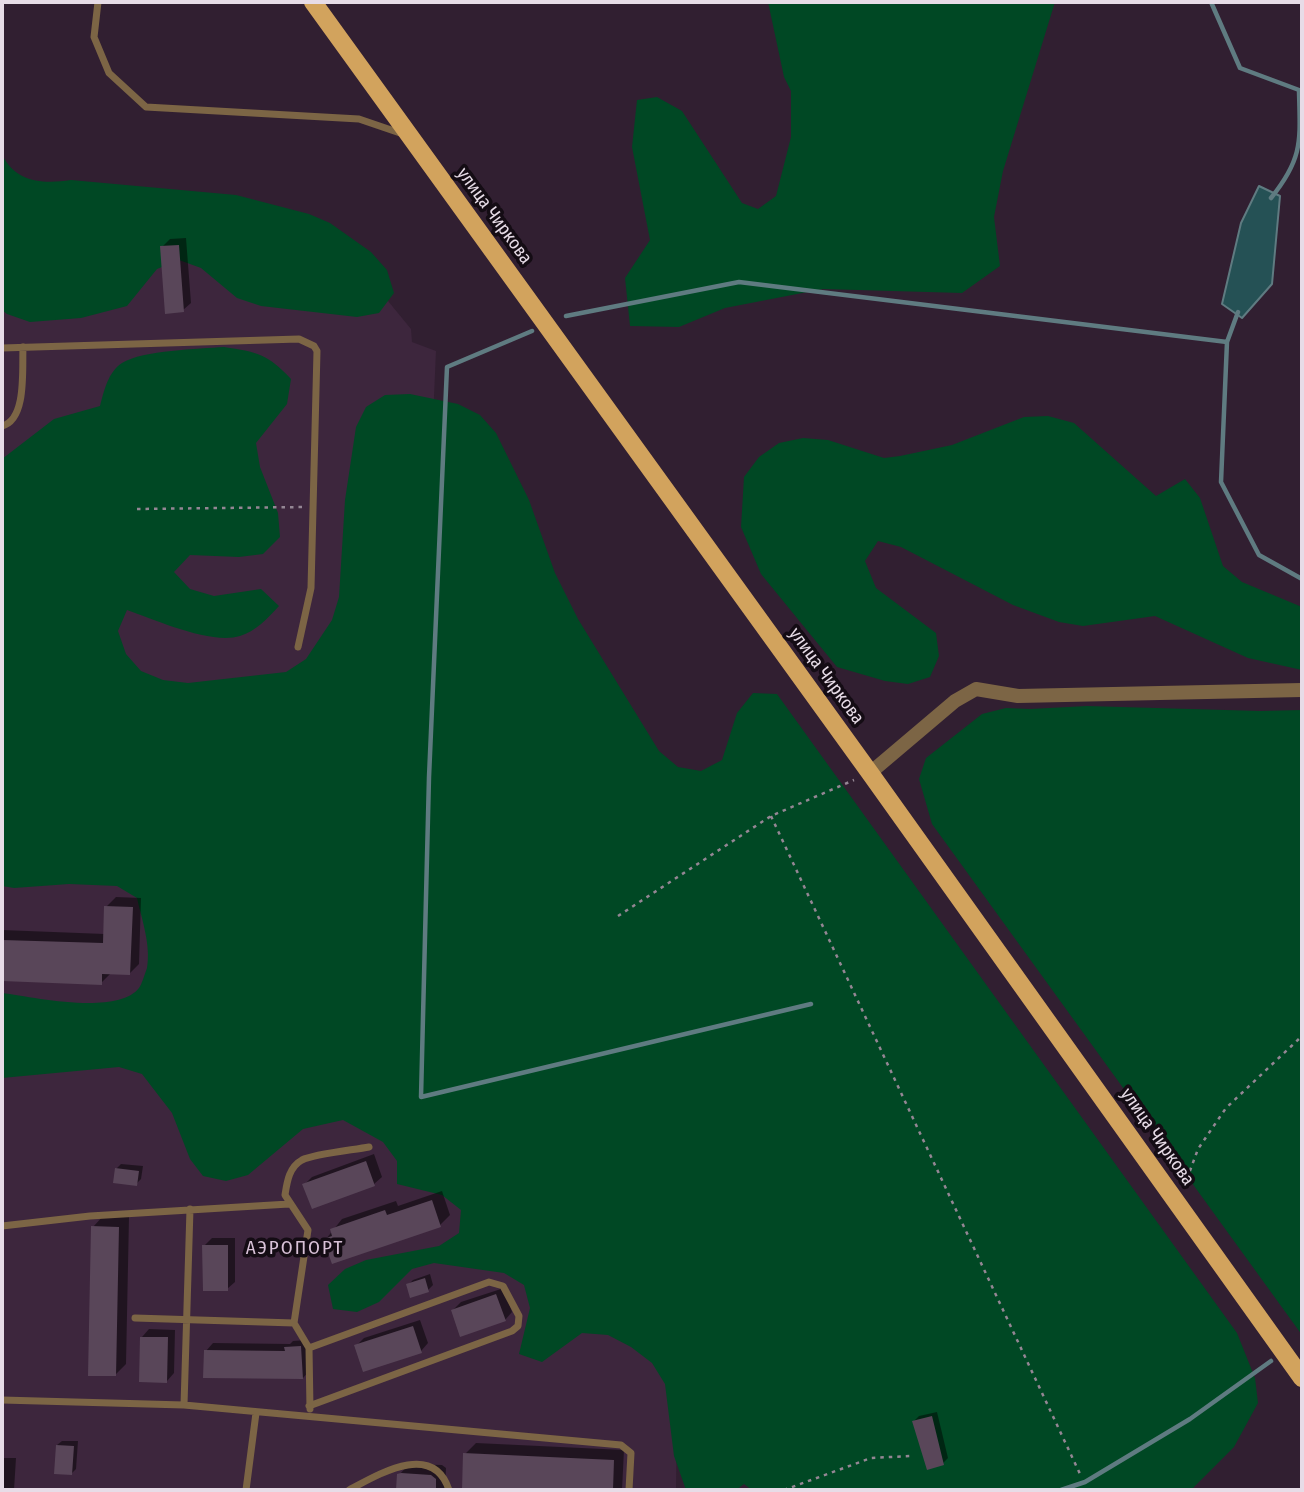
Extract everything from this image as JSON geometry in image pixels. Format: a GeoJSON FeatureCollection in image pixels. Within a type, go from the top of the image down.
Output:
{"type":"FeatureCollection","features":[{"type":"Feature","properties":{"kind":"main road","name":"улица Чиркова"},"geometry":{"type":"LineString","coordinates":[[313,2],[870,773],[1302,1378]]}},
{"type":"Feature","properties":{"kind":"street"},"geometry":{"type":"LineString","coordinates":[[870,773],[955,701],[976,689],[1018,695],[1302,690]]}},
{"type":"Feature","properties":{"kind":"lane"},"geometry":{"type":"LineString","coordinates":[[98,2],[94,37],[108,72],[146,107],[359,119],[411,137]]}},
{"type":"Feature","properties":{"kind":"lane"},"geometry":{"type":"LineString","coordinates":[[2,348],[299,339],[309,343],[317,351],[311,588],[298,647]]}},
{"type":"Feature","properties":{"kind":"lane"},"geometry":{"type":"LineString","coordinates":[[2,426],[12,422],[20,409],[23,347]]}},
{"type":"Feature","properties":{"kind":"lane"},"geometry":{"type":"LineString","coordinates":[[312,1415],[309,1405],[309,1348],[294,1323],[308,1230],[285,1195],[287,1179],[291,1170],[301,1161],[369,1147]]}},
{"type":"Feature","properties":{"kind":"lane"},"geometry":{"type":"LineString","coordinates":[[2,1226],[90,1216],[289,1204]]}},
{"type":"Feature","properties":{"kind":"lane"},"geometry":{"type":"LineString","coordinates":[[184,1405],[190,1209]]}},
{"type":"Feature","properties":{"kind":"lane"},"geometry":{"type":"LineString","coordinates":[[309,1348],[489,1282],[503,1286],[519,1315],[518,1326],[512,1331],[309,1405]]}},
{"type":"Feature","properties":{"kind":"lane"},"geometry":{"type":"LineString","coordinates":[[135,1318],[294,1323]]}},
{"type":"Feature","properties":{"kind":"lane"},"geometry":{"type":"LineString","coordinates":[[2,1400],[184,1405],[621,1445],[631,1452],[629,1490]]}},
{"type":"Feature","properties":{"kind":"lane"},"geometry":{"type":"LineString","coordinates":[[246,1490],[256,1413]]}},
{"type":"Feature","properties":{"kind":"lane"},"geometry":{"type":"LineString","coordinates":[[349,1490],[391,1468],[409,1465],[439,1471],[449,1490]]}},
{"type":"Feature","properties":{"kind":"path"},"geometry":{"type":"LineString","coordinates":[[137,509],[314,507]]}},
{"type":"Feature","properties":{"kind":"path"},"geometry":{"type":"LineString","coordinates":[[618,916],[771,816],[870,773]]}},
{"type":"Feature","properties":{"kind":"path"},"geometry":{"type":"LineString","coordinates":[[771,816],[1081,1476]]}},
{"type":"Feature","properties":{"kind":"path"},"geometry":{"type":"LineString","coordinates":[[1178,1203],[1198,1149],[1226,1108],[1302,1036]]}},
{"type":"Feature","properties":{"kind":"path"},"geometry":{"type":"LineString","coordinates":[[783,1490],[871,1458],[911,1456]]}},
{"type":"Feature","properties":{"kind":"shaded area"},"geometry":{"type":"Polygon","coordinates":[[[1259,186],[1280,196],[1272,284],[1242,318],[1222,304],[1241,223],[1259,186]]]}},
{"type":"Feature","properties":{"kind":"shaded area"},"geometry":{"type":"Polygon","coordinates":[[[2,198],[370,279],[411,329],[412,342],[436,351],[402,1124],[680,1169],[676,1490],[2,1490],[2,198]]]}},
{"type":"Feature","properties":{"kind":"green space"},"geometry":{"type":"Polygon","coordinates":[[[768,2],[1055,2],[1003,171],[994,217],[1000,266],[962,293],[823,289],[725,308],[679,327],[630,326],[625,278],[650,240],[632,147],[637,100],[657,97],[682,111],[742,203],[758,209],[776,196],[791,137],[791,91],[784,77],[768,2]]]}},
{"type":"Feature","properties":{"kind":"green space"},"geometry":{"type":"Polygon","coordinates":[[[2,154],[14,171],[41,181],[71,180],[236,195],[309,214],[330,223],[371,252],[387,270],[394,293],[379,313],[357,317],[261,306],[237,298],[201,268],[179,260],[157,269],[127,306],[81,318],[30,322],[7,314],[2,310],[2,154]]]}},
{"type":"Feature","properties":{"kind":"green space"},"geometry":{"type":"Polygon","coordinates":[[[224,347],[268,359],[291,379],[287,404],[256,443],[260,467],[278,513],[280,537],[263,554],[239,557],[190,555],[174,572],[190,589],[214,596],[261,589],[279,606],[251,631],[228,638],[184,630],[127,610],[118,631],[126,654],[141,671],[163,680],[188,683],[286,672],[306,659],[332,620],[339,597],[345,500],[356,427],[366,407],[385,395],[410,394],[458,404],[480,415],[496,433],[529,500],[555,573],[578,619],[659,751],[678,767],[701,771],[722,760],[737,713],[753,693],[777,694],[1237,1333],[1255,1378],[1258,1403],[1234,1447],[1191,1490],[752,1490],[744,1484],[736,1490],[686,1490],[674,1456],[665,1384],[652,1363],[631,1347],[608,1335],[582,1333],[542,1362],[519,1354],[530,1308],[524,1285],[504,1273],[434,1263],[412,1269],[379,1302],[357,1312],[333,1309],[328,1285],[345,1269],[366,1260],[439,1246],[459,1233],[461,1210],[442,1195],[397,1184],[397,1161],[383,1142],[343,1120],[303,1129],[248,1175],[226,1181],[203,1176],[190,1159],[172,1113],[142,1074],[119,1067],[2,1078],[2,993],[53,1001],[113,1001],[128,996],[139,988],[147,968],[148,950],[137,898],[117,886],[2,886],[2,459],[54,419],[100,406],[110,377],[122,363],[143,355],[224,347]]]}},
{"type":"Feature","properties":{"kind":"green space"},"geometry":{"type":"Polygon","coordinates":[[[1048,416],[1074,423],[1156,496],[1185,479],[1200,498],[1223,566],[1242,582],[1302,607],[1302,670],[1248,658],[1155,616],[1083,626],[1059,622],[1013,605],[901,547],[878,541],[865,561],[876,588],[936,633],[939,656],[930,677],[908,684],[885,681],[837,667],[761,574],[741,527],[744,477],[759,457],[779,443],[803,438],[828,440],[884,458],[952,445],[1024,417],[1048,416]]]}},
{"type":"Feature","properties":{"kind":"green space"},"geometry":{"type":"Polygon","coordinates":[[[1087,706],[1302,710],[1302,1335],[932,824],[919,779],[926,758],[982,714],[1006,708],[1087,706]]]}},
{"type":"Feature","properties":{"kind":"building"},"geometry":{"type":"Polygon","coordinates":[[[179,245],[184,312],[165,314],[160,246],[179,245]]]}},
{"type":"Feature","properties":{"kind":"building"},"geometry":{"type":"Polygon","coordinates":[[[104,906],[133,907],[130,975],[102,974],[102,985],[2,981],[2,940],[103,943],[104,906]]]}},
{"type":"Feature","properties":{"kind":"building"},"geometry":{"type":"Polygon","coordinates":[[[366,1161],[375,1186],[312,1209],[302,1184],[366,1161]]]}},
{"type":"Feature","properties":{"kind":"building"},"geometry":{"type":"Polygon","coordinates":[[[115,1168],[139,1171],[137,1186],[113,1183],[115,1168]]]}},
{"type":"Feature","properties":{"kind":"building"},"geometry":{"type":"Polygon","coordinates":[[[432,1200],[441,1227],[332,1264],[323,1239],[332,1236],[330,1229],[385,1210],[387,1215],[432,1200]]]}},
{"type":"Feature","properties":{"kind":"building"},"geometry":{"type":"Polygon","coordinates":[[[91,1226],[119,1227],[116,1376],[88,1376],[91,1226]]]}},
{"type":"Feature","properties":{"kind":"building"},"geometry":{"type":"Polygon","coordinates":[[[202,1245],[228,1245],[228,1291],[203,1291],[202,1245]]]}},
{"type":"Feature","properties":{"kind":"building"},"geometry":{"type":"Polygon","coordinates":[[[425,1278],[429,1292],[410,1298],[406,1284],[425,1278]]]}},
{"type":"Feature","properties":{"kind":"building"},"geometry":{"type":"Polygon","coordinates":[[[496,1294],[506,1321],[460,1337],[451,1310],[496,1294]]]}},
{"type":"Feature","properties":{"kind":"building"},"geometry":{"type":"Polygon","coordinates":[[[413,1326],[422,1353],[363,1372],[354,1345],[413,1326]]]}},
{"type":"Feature","properties":{"kind":"building"},"geometry":{"type":"Polygon","coordinates":[[[140,1337],[168,1337],[167,1383],[139,1382],[140,1337]]]}},
{"type":"Feature","properties":{"kind":"building"},"geometry":{"type":"Polygon","coordinates":[[[301,1346],[303,1379],[203,1378],[204,1350],[285,1351],[284,1347],[301,1346]]]}},
{"type":"Feature","properties":{"kind":"building"},"geometry":{"type":"Polygon","coordinates":[[[932,1416],[944,1465],[927,1470],[912,1421],[932,1416]]]}},
{"type":"Feature","properties":{"kind":"building"},"geometry":{"type":"Polygon","coordinates":[[[56,1445],[74,1446],[72,1475],[54,1474],[56,1445]]]}},
{"type":"Feature","properties":{"kind":"building"},"geometry":{"type":"Polygon","coordinates":[[[463,1453],[614,1460],[613,1490],[462,1490],[463,1453]]]}},
{"type":"Feature","properties":{"kind":"building"},"geometry":{"type":"Polygon","coordinates":[[[397,1474],[431,1475],[436,1479],[436,1490],[396,1490],[397,1474]]]}},
{"type":"Feature","properties":{"kind":"waterway"},"geometry":{"type":"LineString","coordinates":[[1211,2],[1240,68],[1299,90],[1300,122],[1295,159],[1271,198]]}},
{"type":"Feature","properties":{"kind":"waterway"},"geometry":{"type":"LineString","coordinates":[[566,316],[739,282],[1227,342],[1238,312]]}},
{"type":"Feature","properties":{"kind":"waterway"},"geometry":{"type":"LineString","coordinates":[[532,331],[447,367],[429,777],[421,1097],[811,1004]]}},
{"type":"Feature","properties":{"kind":"waterway"},"geometry":{"type":"LineString","coordinates":[[1227,342],[1221,482],[1259,555],[1302,579]]}},
{"type":"Feature","properties":{"kind":"waterway"},"geometry":{"type":"LineString","coordinates":[[1061,1490],[1085,1482],[1190,1419],[1271,1361]]}},
{"type":"Feature","properties":{"kind":"district","name":"АЭРОПОРТ"},"geometry":{"type":"Point","coordinates":[295,1249]}}]}
